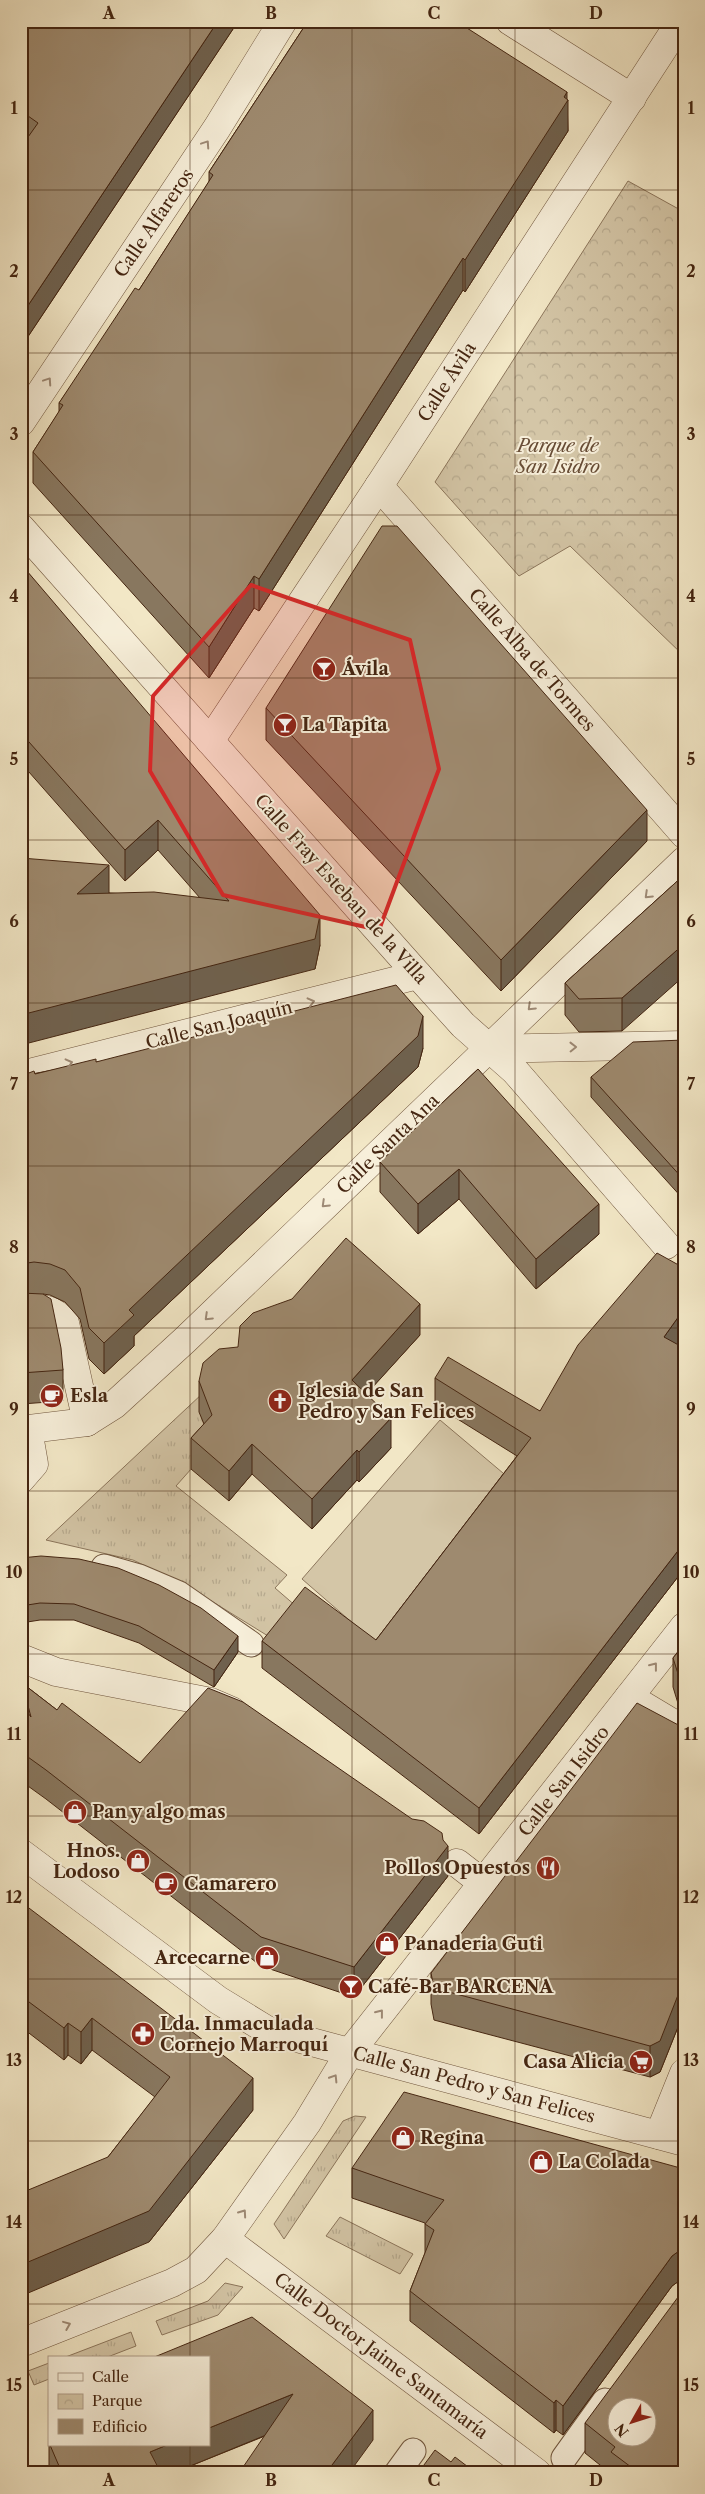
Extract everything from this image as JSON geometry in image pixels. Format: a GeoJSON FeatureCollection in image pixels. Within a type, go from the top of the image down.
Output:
{"type":"FeatureCollection","features":[{"type":"Feature","properties":{"kind":"street","name":"Calle Alfareros"},"geometry":{"type":"LineString","coordinates":[[21,422],[212,136],[283,21]]}},
{"type":"Feature","properties":{"kind":"street"},"geometry":{"type":"LineString","coordinates":[[510,21],[632,98]]}},
{"type":"Feature","properties":{"kind":"street","name":"Calle Ávila"},"geometry":{"type":"LineString","coordinates":[[210,741],[380,486],[681,21]]}},
{"type":"Feature","properties":{"kind":"street","name":"Calle Alba de Tormes"},"geometry":{"type":"LineString","coordinates":[[380,486],[684,834]]}},
{"type":"Feature","properties":{"kind":"street","name":"Calle Fray Esteban de la Villa"},"geometry":{"type":"LineString","coordinates":[[21,528],[418,976],[489,1049],[515,1072],[666,1245]]}},
{"type":"Feature","properties":{"kind":"street","name":"Calle Santa Ana"},"geometry":{"type":"LineString","coordinates":[[25,1429],[87,1422],[114,1405],[185,1340],[684,861]]}},
{"type":"Feature","properties":{"kind":"street","name":"Calle San Joaquín"},"geometry":{"type":"LineString","coordinates":[[21,1075],[418,976]]}},
{"type":"Feature","properties":{"kind":"street"},"geometry":{"type":"LineString","coordinates":[[489,1049],[682,1043]]}},
{"type":"Feature","properties":{"kind":"street"},"geometry":{"type":"LineString","coordinates":[[21,1310],[57,1312],[65,1323],[87,1422]]}},
{"type":"Feature","properties":{"kind":"street"},"geometry":{"type":"LineString","coordinates":[[21,1480],[34,1464],[25,1429]]}},
{"type":"Feature","properties":{"kind":"street"},"geometry":{"type":"LineString","coordinates":[[78,1562],[139,1577],[179,1594],[251,1644]]}},
{"type":"Feature","properties":{"kind":"street","name":"Calle San Isidro"},"geometry":{"type":"LineString","coordinates":[[21,2343],[188,2275],[196,2270],[225,2239],[307,2123],[350,2052],[484,1884],[684,1627]]}},
{"type":"Feature","properties":{"kind":"street"},"geometry":{"type":"LineString","coordinates":[[21,1658],[56,1672],[211,1702],[258,1724]]}},
{"type":"Feature","properties":{"kind":"street"},"geometry":{"type":"LineString","coordinates":[[629,1697],[684,1730]]}},
{"type":"Feature","properties":{"kind":"street","name":"Calle San Pedro y San Felices"},"geometry":{"type":"LineString","coordinates":[[21,1853],[218,2000],[267,2030],[671,2138]]}},
{"type":"Feature","properties":{"kind":"street"},"geometry":{"type":"LineString","coordinates":[[457,1863],[484,1884]]}},
{"type":"Feature","properties":{"kind":"street"},"geometry":{"type":"LineString","coordinates":[[671,2138],[684,2073]]}},
{"type":"Feature","properties":{"kind":"street","name":"Calle Doctor Jaime Santamaría"},"geometry":{"type":"LineString","coordinates":[[225,2239],[538,2473]]}},
{"type":"Feature","properties":{"kind":"street"},"geometry":{"type":"LineString","coordinates":[[564,2458],[621,2380]]}},
{"type":"Feature","properties":{"kind":"street"},"geometry":{"type":"LineString","coordinates":[[397,2473],[413,2451]]}},
{"type":"Feature","properties":{"kind":"highlighted area"},"geometry":{"type":"Polygon","coordinates":[[[251,585],[410,640],[439,769],[379,930],[223,895],[150,771],[153,696],[251,585]]]}},
{"type":"Feature","properties":{"kind":"green space","name":"Parque de San Isidro"},"geometry":{"type":"Polygon","coordinates":[[[628,181],[684,212],[684,656],[570,546],[519,576],[435,482],[628,181]]]}},
{"type":"Feature","properties":{"kind":"green space"},"geometry":{"type":"Polygon","coordinates":[[[203,1393],[202,1418],[216,1441],[176,1486],[287,1575],[275,1588],[304,1613],[281,1644],[187,1586],[133,1560],[46,1540],[203,1393]]]}},
{"type":"Feature","properties":{"kind":"green space"},"geometry":{"type":"Polygon","coordinates":[[[440,1420],[516,1484],[378,1645],[302,1579],[440,1420]]]}},
{"type":"Feature","properties":{"kind":"green space"},"geometry":{"type":"Polygon","coordinates":[[[355,2116],[366,2117],[284,2239],[274,2224],[343,2121],[355,2116]]]}},
{"type":"Feature","properties":{"kind":"green space"},"geometry":{"type":"Polygon","coordinates":[[[340,2217],[413,2254],[400,2274],[326,2236],[340,2217]]]}},
{"type":"Feature","properties":{"kind":"green space"},"geometry":{"type":"Polygon","coordinates":[[[225,2283],[243,2287],[218,2315],[162,2335],[156,2321],[208,2301],[225,2283]]]}},
{"type":"Feature","properties":{"kind":"green space"},"geometry":{"type":"Polygon","coordinates":[[[131,2332],[136,2346],[110,2356],[68,2356],[131,2332]]]}},
{"type":"Feature","properties":{"kind":"green space"},"geometry":{"type":"Polygon","coordinates":[[[48,2363],[48,2379],[34,2385],[28,2371],[48,2363]]]}},
{"type":"Feature","properties":{"kind":"building"},"geometry":{"type":"Polygon","coordinates":[[[21,21],[218,21],[21,316],[21,147],[38,123],[21,111],[21,21]]]}},
{"type":"Feature","properties":{"kind":"building"},"geometry":{"type":"Polygon","coordinates":[[[308,21],[456,21],[567,92],[564,97],[568,100],[465,260],[463,258],[259,579],[254,576],[209,647],[33,452],[63,405],[59,403],[135,288],[139,290],[213,175],[209,172],[308,21]]]}},
{"type":"Feature","properties":{"kind":"building"},"geometry":{"type":"Polygon","coordinates":[[[382,526],[397,526],[647,810],[501,960],[266,708],[382,526]]]}},
{"type":"Feature","properties":{"kind":"building"},"geometry":{"type":"Polygon","coordinates":[[[21,564],[320,915],[315,939],[21,1015],[21,858],[109,865],[77,894],[154,892],[229,901],[158,820],[125,850],[21,733],[21,564]]]}},
{"type":"Feature","properties":{"kind":"building"},"geometry":{"type":"Polygon","coordinates":[[[684,875],[684,944],[622,998],[579,999],[565,983],[684,875]]]}},
{"type":"Feature","properties":{"kind":"building"},"geometry":{"type":"Polygon","coordinates":[[[396,985],[423,1016],[418,1036],[129,1310],[134,1315],[104,1343],[89,1328],[80,1288],[65,1270],[50,1264],[34,1262],[21,1264],[21,1076],[34,1071],[35,1074],[96,1059],[96,1062],[396,985]]]}},
{"type":"Feature","properties":{"kind":"building"},"geometry":{"type":"Polygon","coordinates":[[[684,1040],[684,1108],[682,1109],[684,1111],[684,1180],[591,1077],[633,1042],[684,1040]]]}},
{"type":"Feature","properties":{"kind":"building"},"geometry":{"type":"Polygon","coordinates":[[[478,1069],[599,1204],[536,1259],[459,1169],[418,1204],[380,1162],[478,1069]]]}},
{"type":"Feature","properties":{"kind":"building","name":"Iglesia de San Pedro y San Felices"},"geometry":{"type":"Polygon","coordinates":[[[346,1238],[420,1304],[352,1380],[391,1418],[359,1452],[357,1450],[312,1499],[252,1444],[229,1471],[191,1438],[212,1415],[199,1381],[203,1363],[219,1349],[238,1347],[240,1326],[253,1313],[292,1299],[346,1238]]]}},
{"type":"Feature","properties":{"kind":"building"},"geometry":{"type":"Polygon","coordinates":[[[657,1253],[684,1268],[684,1309],[664,1337],[684,1348],[684,1543],[479,1808],[262,1641],[305,1587],[376,1640],[531,1438],[435,1378],[448,1357],[540,1411],[578,1345],[657,1253]]]}},
{"type":"Feature","properties":{"kind":"building"},"geometry":{"type":"Polygon","coordinates":[[[21,1293],[43,1294],[51,1299],[61,1348],[63,1370],[21,1373],[21,1293]]]}},
{"type":"Feature","properties":{"kind":"building"},"geometry":{"type":"Polygon","coordinates":[[[41,1556],[79,1559],[118,1568],[159,1585],[201,1608],[238,1636],[214,1670],[139,1626],[74,1604],[40,1603],[21,1606],[21,1558],[41,1556]]]}},
{"type":"Feature","properties":{"kind":"building"},"geometry":{"type":"Polygon","coordinates":[[[684,1644],[684,1682],[680,1680],[673,1658],[684,1644]]]}},
{"type":"Feature","properties":{"kind":"building"},"geometry":{"type":"Polygon","coordinates":[[[22,1683],[57,1710],[62,1703],[140,1763],[208,1688],[243,1702],[412,1819],[424,1821],[442,1833],[443,1840],[448,1846],[354,1967],[261,1937],[21,1752],[21,1704],[31,1717],[22,1683]]]}},
{"type":"Feature","properties":{"kind":"building"},"geometry":{"type":"Polygon","coordinates":[[[637,1703],[684,1728],[684,1998],[680,1990],[660,2041],[650,2046],[434,1988],[431,1973],[637,1703]]]}},
{"type":"Feature","properties":{"kind":"building"},"geometry":{"type":"Polygon","coordinates":[[[21,1902],[253,2078],[149,2211],[21,2265],[21,2193],[108,2157],[170,2077],[92,2018],[81,2032],[68,2023],[64,2028],[25,1999],[21,2004],[21,1902]]]}},
{"type":"Feature","properties":{"kind":"building"},"geometry":{"type":"Polygon","coordinates":[[[404,2092],[684,2169],[684,2252],[679,2251],[672,2256],[563,2406],[556,2400],[554,2403],[410,2291],[434,2230],[425,2224],[444,2200],[352,2168],[404,2092]]]}},
{"type":"Feature","properties":{"kind":"building"},"geometry":{"type":"Polygon","coordinates":[[[684,2289],[684,2473],[639,2473],[611,2452],[615,2447],[614,2446],[658,2446],[658,2396],[608,2396],[608,2441],[585,2423],[684,2289]]]}},
{"type":"Feature","properties":{"kind":"building"},"geometry":{"type":"Polygon","coordinates":[[[252,2317],[373,2410],[326,2473],[239,2473],[293,2394],[210,2428],[210,2356],[157,2356],[252,2317]]]}},
{"type":"Feature","properties":{"kind":"building"},"geometry":{"type":"Polygon","coordinates":[[[50,2446],[165,2446],[150,2452],[161,2473],[62,2473],[50,2446]]]}},
{"type":"Feature","properties":{"kind":"building"},"geometry":{"type":"Polygon","coordinates":[[[435,2450],[451,2462],[455,2457],[476,2473],[418,2473],[435,2450]]]}},
{"type":"Feature","properties":{"kind":"place","name":"Ávila"},"geometry":{"type":"Point","coordinates":[324,669]}},
{"type":"Feature","properties":{"kind":"place","name":"La Tapita"},"geometry":{"type":"Point","coordinates":[285,725]}},
{"type":"Feature","properties":{"kind":"place","name":"Esla"},"geometry":{"type":"Point","coordinates":[52,1396]}},
{"type":"Feature","properties":{"kind":"place","name":"Iglesia de San Pedro y San Felices"},"geometry":{"type":"Point","coordinates":[280,1401]}},
{"type":"Feature","properties":{"kind":"place","name":"Pan y algo mas"},"geometry":{"type":"Point","coordinates":[75,1812]}},
{"type":"Feature","properties":{"kind":"place","name":"Hnos. Lodoso"},"geometry":{"type":"Point","coordinates":[138,1861]}},
{"type":"Feature","properties":{"kind":"place","name":"Pollos Opuestos"},"geometry":{"type":"Point","coordinates":[548,1868]}},
{"type":"Feature","properties":{"kind":"place","name":"Camarero"},"geometry":{"type":"Point","coordinates":[166,1884]}},
{"type":"Feature","properties":{"kind":"place","name":"Panaderia Guti"},"geometry":{"type":"Point","coordinates":[387,1944]}},
{"type":"Feature","properties":{"kind":"place","name":"Arcecarne"},"geometry":{"type":"Point","coordinates":[267,1958]}},
{"type":"Feature","properties":{"kind":"place","name":"Café-Bar BARCENA"},"geometry":{"type":"Point","coordinates":[351,1987]}},
{"type":"Feature","properties":{"kind":"place","name":"Lda. Inmaculada Cornejo Marroquí"},"geometry":{"type":"Point","coordinates":[143,2034]}},
{"type":"Feature","properties":{"kind":"place","name":"Casa Alicia"},"geometry":{"type":"Point","coordinates":[641,2062]}},
{"type":"Feature","properties":{"kind":"place","name":"Regina"},"geometry":{"type":"Point","coordinates":[403,2138]}},
{"type":"Feature","properties":{"kind":"place","name":"La Colada"},"geometry":{"type":"Point","coordinates":[541,2162]}}]}
